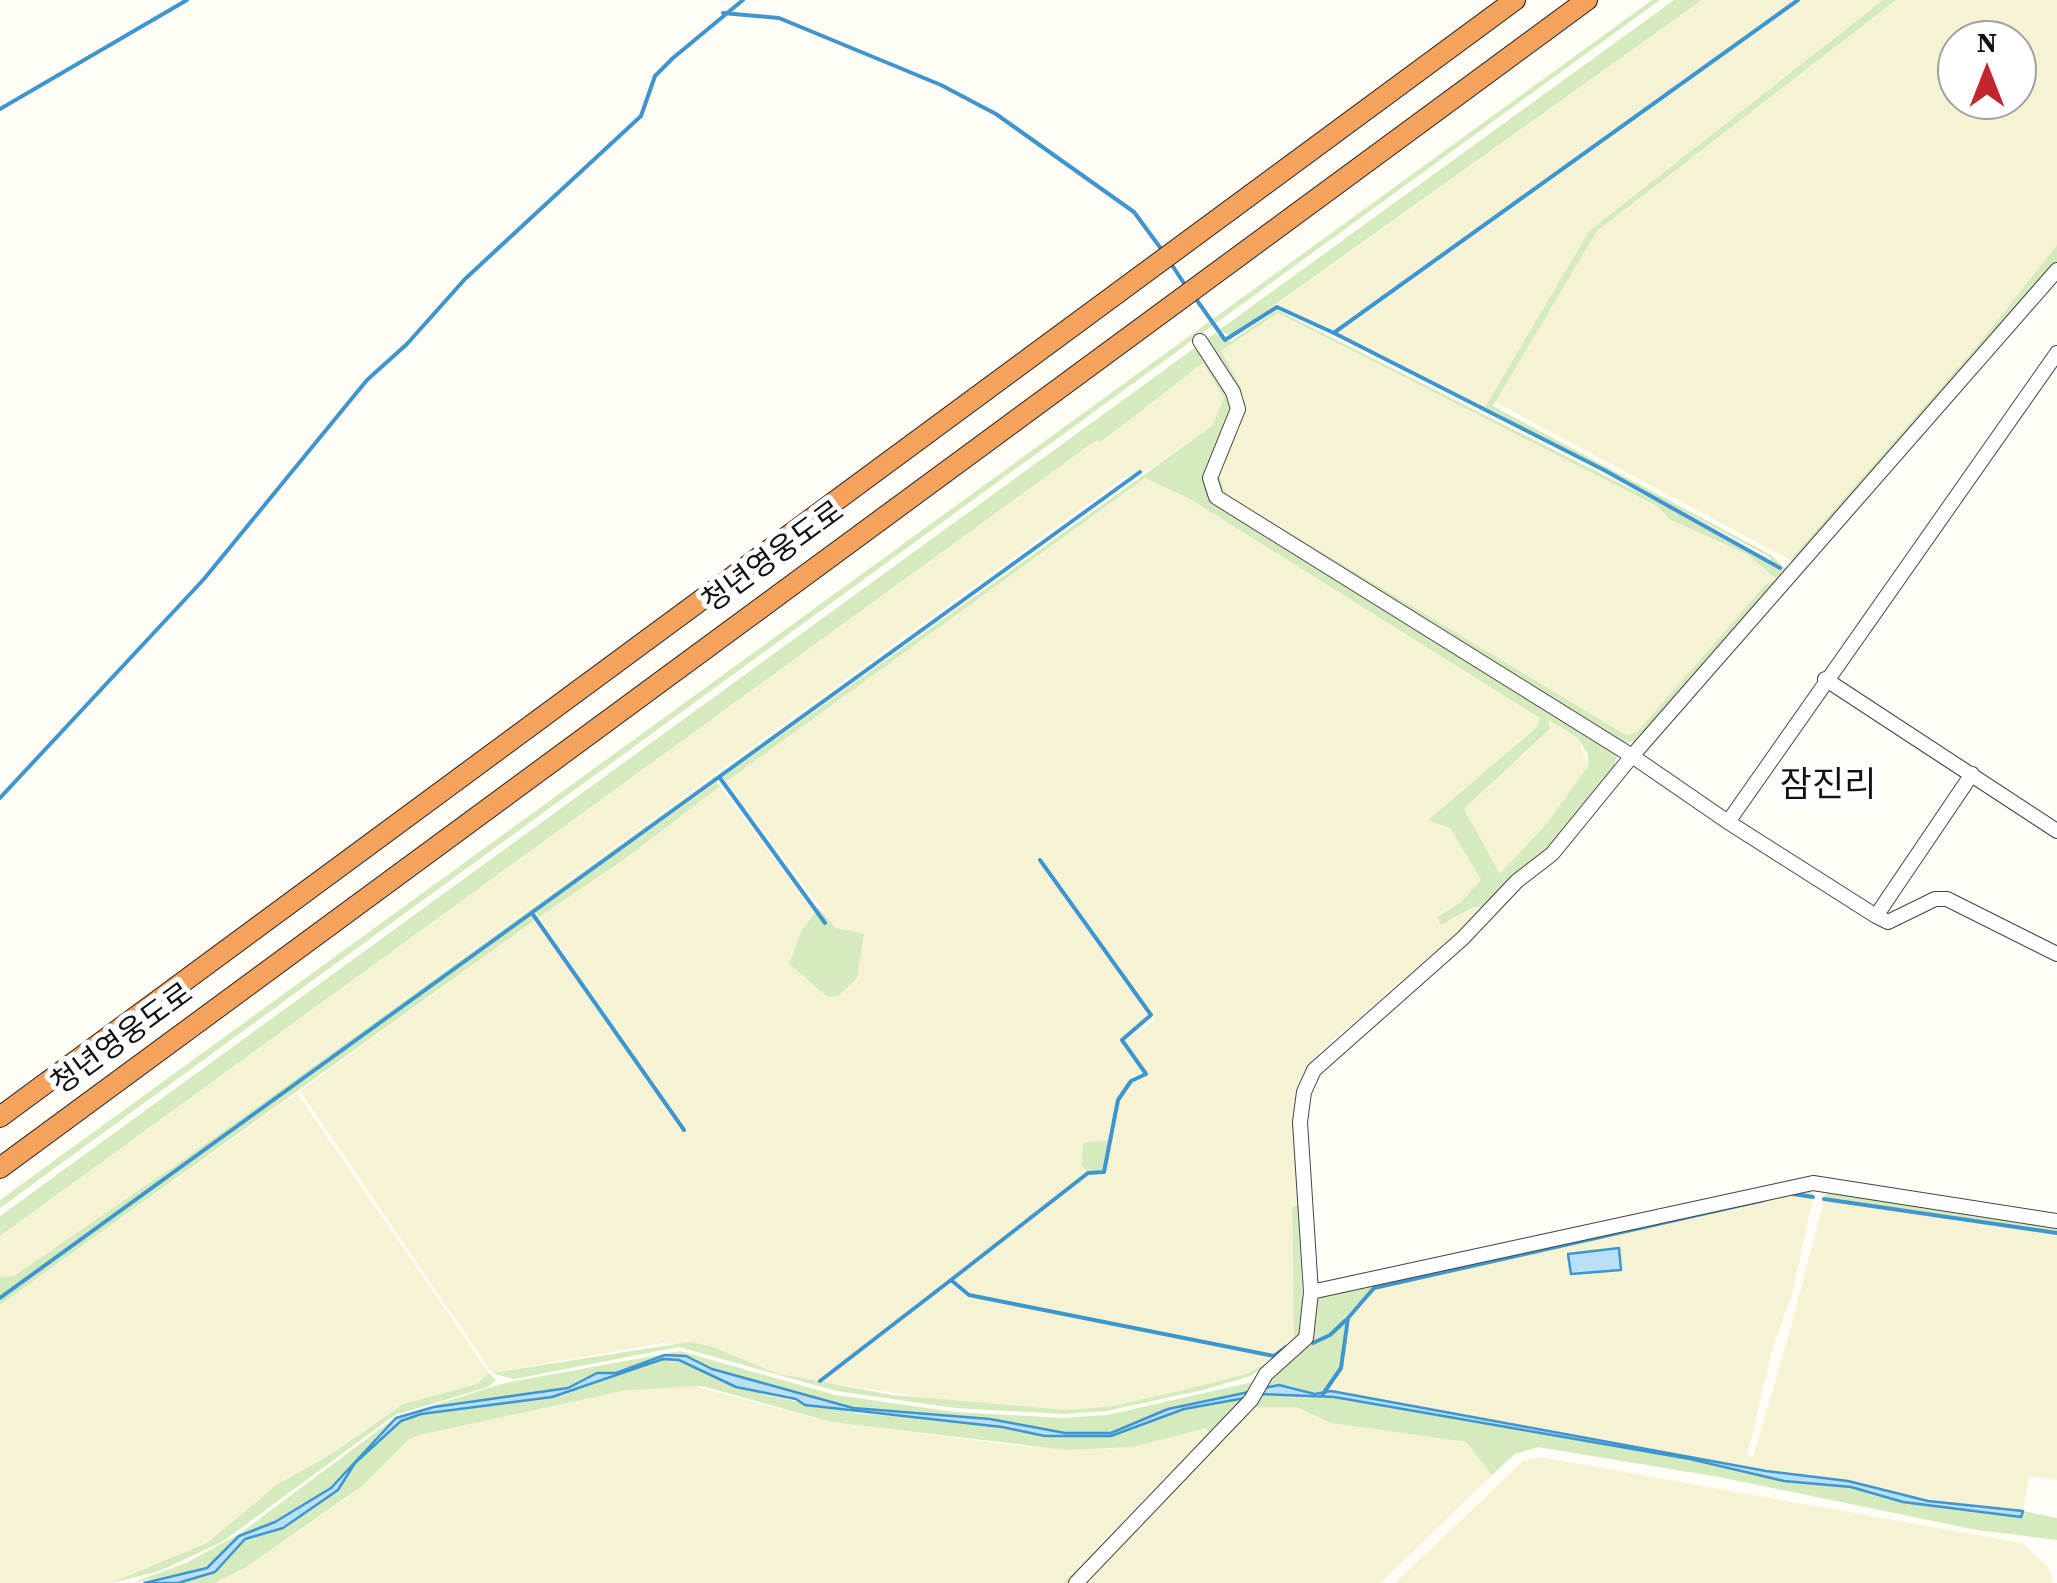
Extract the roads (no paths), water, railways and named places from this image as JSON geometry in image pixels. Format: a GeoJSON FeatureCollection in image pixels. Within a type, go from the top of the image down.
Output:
{"type":"FeatureCollection","features":[{"type":"Feature","properties":{"kind":"highway","name":"청년영웅도로"},"geometry":{"type":"LineString","coordinates":[[0,1116],[1149,266],[1516,0]]}},
{"type":"Feature","properties":{"kind":"highway","name":"청년영웅도로"},"geometry":{"type":"LineString","coordinates":[[0,1168],[1174,300],[1587,0]]}},
{"type":"Feature","properties":{"kind":"street"},"geometry":{"type":"LineString","coordinates":[[1076,1583],[1306,1338],[1311,1292],[1300,1122],[1304,1092],[1314,1070],[1463,938],[1517,880],[1552,854],[1632,756],[2057,270]]}},
{"type":"Feature","properties":{"kind":"street"},"geometry":{"type":"LineString","coordinates":[[1200,341],[1233,392],[1238,409],[1210,478],[1216,497],[1632,756],[1876,916],[1888,922],[1936,898],[1946,899],[2057,954]]}},
{"type":"Feature","properties":{"kind":"street"},"geometry":{"type":"LineString","coordinates":[[1728,822],[1825,678],[2057,353]]}},
{"type":"Feature","properties":{"kind":"street"},"geometry":{"type":"LineString","coordinates":[[1825,678],[2057,830]]}},
{"type":"Feature","properties":{"kind":"street"},"geometry":{"type":"LineString","coordinates":[[1876,916],[1972,774]]}},
{"type":"Feature","properties":{"kind":"street"},"geometry":{"type":"LineString","coordinates":[[1311,1292],[1812,1183],[2057,1221]]}},
{"type":"Feature","properties":{"kind":"water"},"geometry":{"type":"Polygon","coordinates":[[[1619,1248],[1621,1270],[1571,1274],[1568,1254],[1619,1248]]]}},
{"type":"Feature","properties":{"kind":"water"},"geometry":{"type":"Polygon","coordinates":[[[665,1355],[686,1356],[712,1369],[853,1408],[990,1419],[1065,1433],[1111,1433],[1168,1409],[1249,1392],[1245,1398],[1184,1409],[1111,1436],[1045,1436],[1002,1427],[805,1405],[796,1399],[736,1387],[679,1360],[663,1359],[552,1397],[421,1414],[401,1421],[355,1463],[338,1490],[283,1528],[245,1539],[215,1572],[178,1583],[144,1583],[207,1568],[239,1536],[275,1522],[331,1488],[396,1418],[434,1407],[568,1388],[597,1373],[616,1373],[665,1355]]]}},
{"type":"Feature","properties":{"kind":"water"},"geometry":{"type":"Polygon","coordinates":[[[1279,1385],[1315,1394],[1331,1391],[1766,1471],[1848,1481],[1928,1501],[2023,1511],[2021,1517],[1903,1502],[1851,1487],[1784,1481],[1690,1459],[1334,1397],[1261,1394],[1264,1388],[1279,1385]]]}},
{"type":"Feature","properties":{"kind":"waterway"},"geometry":{"type":"LineString","coordinates":[[0,109],[187,0]]}},
{"type":"Feature","properties":{"kind":"waterway"},"geometry":{"type":"LineString","coordinates":[[0,798],[204,579],[367,380],[407,344],[465,279],[641,116],[655,76],[743,0]]}},
{"type":"Feature","properties":{"kind":"waterway"},"geometry":{"type":"LineString","coordinates":[[1335,332],[1798,0]]}},
{"type":"Feature","properties":{"kind":"waterway"},"geometry":{"type":"LineString","coordinates":[[723,13],[779,18],[941,85],[996,114],[1134,212],[1162,250]]}},
{"type":"Feature","properties":{"kind":"waterway"},"geometry":{"type":"LineString","coordinates":[[1170,262],[1187,288]]}},
{"type":"Feature","properties":{"kind":"waterway"},"geometry":{"type":"LineString","coordinates":[[1196,299],[1225,340],[1277,307],[1334,333],[1604,470],[1780,568]]}},
{"type":"Feature","properties":{"kind":"waterway"},"geometry":{"type":"LineString","coordinates":[[0,1298],[1140,472]]}},
{"type":"Feature","properties":{"kind":"waterway"},"geometry":{"type":"LineString","coordinates":[[720,778],[825,923]]}},
{"type":"Feature","properties":{"kind":"waterway"},"geometry":{"type":"LineString","coordinates":[[951,1280],[1088,1173],[1104,1172],[1118,1100],[1131,1081],[1146,1074],[1122,1040],[1151,1015],[1040,860]]}},
{"type":"Feature","properties":{"kind":"waterway"},"geometry":{"type":"LineString","coordinates":[[532,913],[684,1130]]}},
{"type":"Feature","properties":{"kind":"waterway"},"geometry":{"type":"LineString","coordinates":[[1793,1194],[1813,1197]]}},
{"type":"Feature","properties":{"kind":"waterway"},"geometry":{"type":"LineString","coordinates":[[1824,1199],[2057,1233]]}},
{"type":"Feature","properties":{"kind":"waterway"},"geometry":{"type":"LineString","coordinates":[[1323,1394],[1341,1368],[1348,1318],[1374,1288],[1764,1200]]}},
{"type":"Feature","properties":{"kind":"waterway"},"geometry":{"type":"LineString","coordinates":[[820,1381],[951,1280],[969,1295],[1274,1356],[1286,1347]]}},
{"type":"Feature","properties":{"kind":"waterway"},"geometry":{"type":"LineString","coordinates":[[1313,1343],[1330,1335],[1346,1320]]}},
{"type":"Feature","properties":{"kind":"district","name":"잠진리"},"geometry":{"type":"Point","coordinates":[1828,787]}}]}
